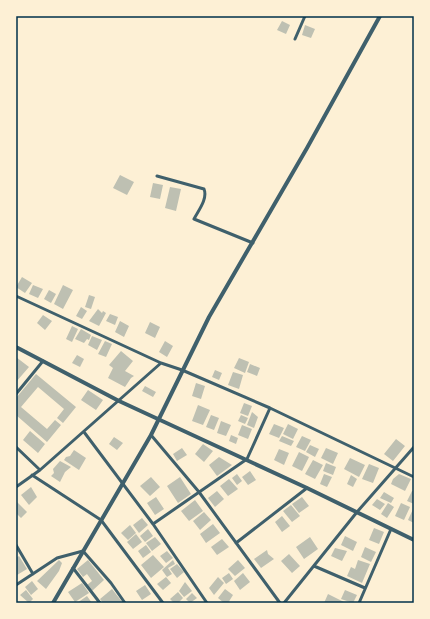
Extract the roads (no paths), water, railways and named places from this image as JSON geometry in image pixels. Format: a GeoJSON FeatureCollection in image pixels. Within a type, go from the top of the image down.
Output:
{"type":"FeatureCollection","features":[{"type":"Feature","properties":{"kind":"street"},"geometry":{"type":"LineString","coordinates":[[295,39],[305,16]]}},
{"type":"Feature","properties":{"kind":"street"},"geometry":{"type":"LineString","coordinates":[[55,602],[150,435],[209,317],[253,243],[380,16]]}},
{"type":"Feature","properties":{"kind":"street"},"geometry":{"type":"LineString","coordinates":[[156,176],[204,189],[205,193],[202,205],[194,219],[253,243]]}},
{"type":"Feature","properties":{"kind":"street"},"geometry":{"type":"LineString","coordinates":[[16,296],[161,363],[182,370],[270,408],[381,463],[414,477]]}},
{"type":"Feature","properties":{"kind":"street"},"geometry":{"type":"LineString","coordinates":[[16,347],[119,402],[247,459],[414,540]]}},
{"type":"Feature","properties":{"kind":"street"},"geometry":{"type":"LineString","coordinates":[[16,394],[43,361]]}},
{"type":"Feature","properties":{"kind":"street"},"geometry":{"type":"LineString","coordinates":[[16,487],[40,470],[119,402],[161,363]]}},
{"type":"Feature","properties":{"kind":"street"},"geometry":{"type":"LineString","coordinates":[[153,524],[247,459],[270,408]]}},
{"type":"Feature","properties":{"kind":"street"},"geometry":{"type":"LineString","coordinates":[[84,432],[153,524],[207,603]]}},
{"type":"Feature","properties":{"kind":"street"},"geometry":{"type":"LineString","coordinates":[[150,435],[199,492],[280,603]]}},
{"type":"Feature","properties":{"kind":"street"},"geometry":{"type":"LineString","coordinates":[[16,447],[40,470]]}},
{"type":"Feature","properties":{"kind":"street"},"geometry":{"type":"LineString","coordinates":[[284,603],[356,512],[414,447]]}},
{"type":"Feature","properties":{"kind":"street"},"geometry":{"type":"LineString","coordinates":[[32,475],[101,520],[163,603]]}},
{"type":"Feature","properties":{"kind":"street"},"geometry":{"type":"LineString","coordinates":[[236,543],[307,488]]}},
{"type":"Feature","properties":{"kind":"street"},"geometry":{"type":"LineString","coordinates":[[358,603],[391,529]]}},
{"type":"Feature","properties":{"kind":"street"},"geometry":{"type":"LineString","coordinates":[[16,545],[33,574]]}},
{"type":"Feature","properties":{"kind":"street"},"geometry":{"type":"LineString","coordinates":[[16,585],[57,558],[83,551]]}},
{"type":"Feature","properties":{"kind":"street"},"geometry":{"type":"LineString","coordinates":[[83,551],[111,583],[125,603]]}},
{"type":"Feature","properties":{"kind":"street"},"geometry":{"type":"LineString","coordinates":[[314,566],[365,588]]}},
{"type":"Feature","properties":{"kind":"street"},"geometry":{"type":"LineString","coordinates":[[73,568],[100,603]]}}]}
